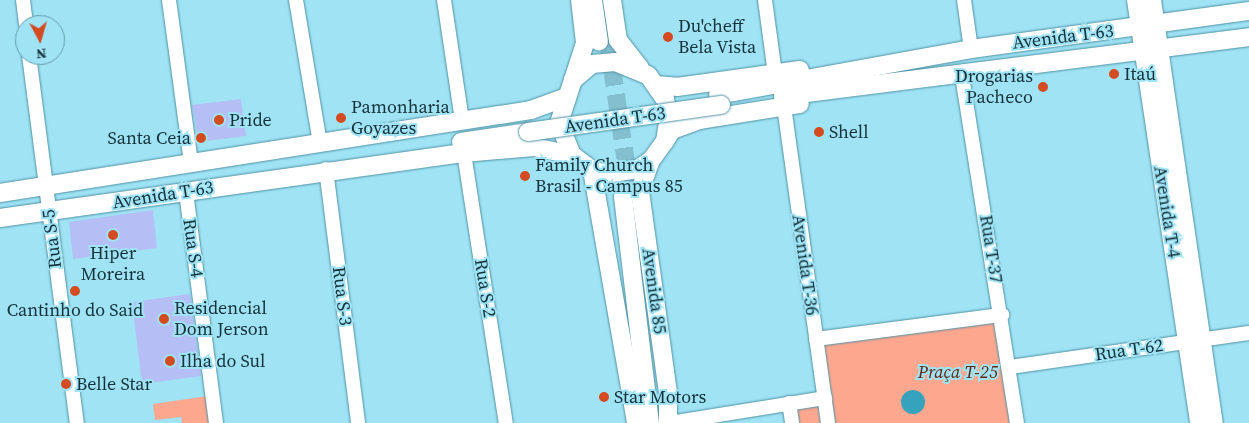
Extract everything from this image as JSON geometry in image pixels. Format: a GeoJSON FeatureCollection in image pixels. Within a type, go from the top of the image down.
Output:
{"type":"FeatureCollection","features":[{"type":"Feature","properties":{"kind":"main road"},"geometry":{"type":"LineString","coordinates":[[580,0],[585,43],[573,80],[564,98],[559,123],[572,155],[592,170],[623,174],[651,160],[665,141],[669,116],[656,84],[640,68],[618,40],[612,0]]}},
{"type":"Feature","properties":{"kind":"main road"},"geometry":{"type":"LineString","coordinates":[[593,0],[604,41],[602,0]]}},
{"type":"Feature","properties":{"kind":"main road","name":"Avenida T-4"},"geometry":{"type":"LineString","coordinates":[[1136,0],[1161,50],[1194,340],[1199,423]]}},
{"type":"Feature","properties":{"kind":"main road","name":"Avenida T-4"},"geometry":{"type":"LineString","coordinates":[[1152,0],[1143,53],[1194,340],[1214,423]]}},
{"type":"Feature","properties":{"kind":"main road","name":"Avenida T-63"},"geometry":{"type":"LineString","coordinates":[[656,84],[677,87],[775,74],[878,64],[971,49],[1249,11]]}},
{"type":"Feature","properties":{"kind":"main road","name":"Avenida T-63"},"geometry":{"type":"LineString","coordinates":[[665,141],[679,126],[906,84],[1249,37]]}},
{"type":"Feature","properties":{"kind":"main road"},"geometry":{"type":"LineString","coordinates":[[573,80],[592,64],[615,62],[640,68]]}},
{"type":"Feature","properties":{"kind":"main road","name":"Avenida T-63"},"geometry":{"type":"LineString","coordinates":[[720,100],[852,74],[878,64]]}},
{"type":"Feature","properties":{"kind":"main road","name":"Avenida T-63"},"geometry":{"type":"LineString","coordinates":[[320,144],[364,144],[528,127],[720,100],[906,84]]}},
{"type":"Feature","properties":{"kind":"main road","name":"Avenida T-63"},"geometry":{"type":"LineString","coordinates":[[0,193],[531,110],[564,98]]}},
{"type":"Feature","properties":{"kind":"main road","name":"Avenida T-63"},"geometry":{"type":"LineString","coordinates":[[326,169],[356,158],[528,127]]}},
{"type":"Feature","properties":{"kind":"main road","name":"Avenida T-63"},"geometry":{"type":"LineString","coordinates":[[0,218],[48,213],[326,169],[464,152],[534,147],[572,155]]}},
{"type":"Feature","properties":{"kind":"main road","name":"Avenida 85"},"geometry":{"type":"LineString","coordinates":[[651,160],[640,191],[668,392],[668,423]]}},
{"type":"Feature","properties":{"kind":"main road"},"geometry":{"type":"LineString","coordinates":[[592,170],[636,423]]}},
{"type":"Feature","properties":{"kind":"main road","name":"Avenida 85"},"geometry":{"type":"LineString","coordinates":[[650,423],[627,197],[668,423]]}},
{"type":"Feature","properties":{"kind":"street"},"geometry":{"type":"LineString","coordinates":[[22,0],[24,15]]}},
{"type":"Feature","properties":{"kind":"street"},"geometry":{"type":"LineString","coordinates":[[169,0],[191,163]]}},
{"type":"Feature","properties":{"kind":"street"},"geometry":{"type":"LineString","coordinates":[[296,0],[320,144]]}},
{"type":"Feature","properties":{"kind":"street"},"geometry":{"type":"LineString","coordinates":[[444,0],[462,120]]}},
{"type":"Feature","properties":{"kind":"street"},"geometry":{"type":"LineString","coordinates":[[765,0],[775,74]]}},
{"type":"Feature","properties":{"kind":"street"},"geometry":{"type":"LineString","coordinates":[[964,0],[971,49]]}},
{"type":"Feature","properties":{"kind":"street","name":"Rua S-5"},"geometry":{"type":"LineString","coordinates":[[30,65],[48,213],[77,423]]}},
{"type":"Feature","properties":{"kind":"street","name":"Rua T-37"},"geometry":{"type":"LineString","coordinates":[[962,76],[1002,315],[1017,423]]}},
{"type":"Feature","properties":{"kind":"street","name":"Avenida T-36"},"geometry":{"type":"LineString","coordinates":[[784,106],[828,423]]}},
{"type":"Feature","properties":{"kind":"street","name":"Rua S-2"},"geometry":{"type":"LineString","coordinates":[[464,152],[506,423]]}},
{"type":"Feature","properties":{"kind":"street","name":"Rua S-3"},"geometry":{"type":"LineString","coordinates":[[326,169],[358,423]]}},
{"type":"Feature","properties":{"kind":"street","name":"Rua S-4"},"geometry":{"type":"LineString","coordinates":[[186,192],[216,423]]}},
{"type":"Feature","properties":{"kind":"street"},"geometry":{"type":"LineString","coordinates":[[816,340],[1002,315]]}},
{"type":"Feature","properties":{"kind":"street","name":"Rua T-62"},"geometry":{"type":"LineString","coordinates":[[1010,367],[1249,333]]}},
{"type":"Feature","properties":{"kind":"street"},"geometry":{"type":"LineString","coordinates":[[668,423],[825,398]]}},
{"type":"Feature","properties":{"kind":"street"},"geometry":{"type":"LineString","coordinates":[[789,403],[792,423]]}},
{"type":"Feature","properties":{"kind":"green space","name":"Praça T-25"},"geometry":{"type":"Polygon","coordinates":[[[1000,317],[1016,423],[831,423],[817,341],[1000,317]]]}},
{"type":"Feature","properties":{"kind":"green space"},"geometry":{"type":"Polygon","coordinates":[[[208,396],[212,423],[182,423],[181,417],[155,420],[153,404],[208,396]]]}},
{"type":"Feature","properties":{"kind":"green space"},"geometry":{"type":"Polygon","coordinates":[[[821,403],[824,423],[796,423],[794,407],[821,403]]]}},
{"type":"Feature","properties":{"kind":"water"},"geometry":{"type":"Polygon","coordinates":[[[913,390],[921,394],[925,402],[921,410],[913,414],[905,410],[901,402],[905,394],[913,390]]]}},
{"type":"Feature","properties":{"kind":"building","name":"Pride"},"geometry":{"type":"Polygon","coordinates":[[[241,99],[246,136],[199,142],[192,105],[241,99]]]}},
{"type":"Feature","properties":{"kind":"building","name":"Hiper Moreira"},"geometry":{"type":"Polygon","coordinates":[[[153,210],[157,248],[73,259],[69,222],[153,210]]]}},
{"type":"Feature","properties":{"kind":"building"},"geometry":{"type":"Polygon","coordinates":[[[190,294],[201,376],[142,384],[132,302],[190,294]]]}},
{"type":"Feature","properties":{"kind":"tunnel"},"geometry":{"type":"LineString","coordinates":[[608,41],[631,197]]}},
{"type":"Feature","properties":{"kind":"place","name":"Du'cheff Bela Vista"},"geometry":{"type":"Point","coordinates":[668,37]}},
{"type":"Feature","properties":{"kind":"place","name":"Itaú"},"geometry":{"type":"Point","coordinates":[1114,74]}},
{"type":"Feature","properties":{"kind":"place","name":"Drogarias Pacheco"},"geometry":{"type":"Point","coordinates":[1043,87]}},
{"type":"Feature","properties":{"kind":"place","name":"Pamonharia Goyazes"},"geometry":{"type":"Point","coordinates":[341,118]}},
{"type":"Feature","properties":{"kind":"place","name":"Pride"},"geometry":{"type":"Point","coordinates":[219,120]}},
{"type":"Feature","properties":{"kind":"place","name":"Shell"},"geometry":{"type":"Point","coordinates":[819,132]}},
{"type":"Feature","properties":{"kind":"place","name":"Santa Ceia"},"geometry":{"type":"Point","coordinates":[201,138]}},
{"type":"Feature","properties":{"kind":"place","name":"Family Church Brasil - Campus 85"},"geometry":{"type":"Point","coordinates":[525,176]}},
{"type":"Feature","properties":{"kind":"place","name":"Hiper Moreira"},"geometry":{"type":"Point","coordinates":[113,235]}},
{"type":"Feature","properties":{"kind":"place","name":"Cantinho do Said"},"geometry":{"type":"Point","coordinates":[75,291]}},
{"type":"Feature","properties":{"kind":"place","name":"Residencial Dom Jerson"},"geometry":{"type":"Point","coordinates":[164,319]}},
{"type":"Feature","properties":{"kind":"place","name":"Ilha do Sul"},"geometry":{"type":"Point","coordinates":[170,361]}},
{"type":"Feature","properties":{"kind":"place","name":"Belle Star"},"geometry":{"type":"Point","coordinates":[66,384]}},
{"type":"Feature","properties":{"kind":"place","name":"Star Motors"},"geometry":{"type":"Point","coordinates":[604,397]}}]}
